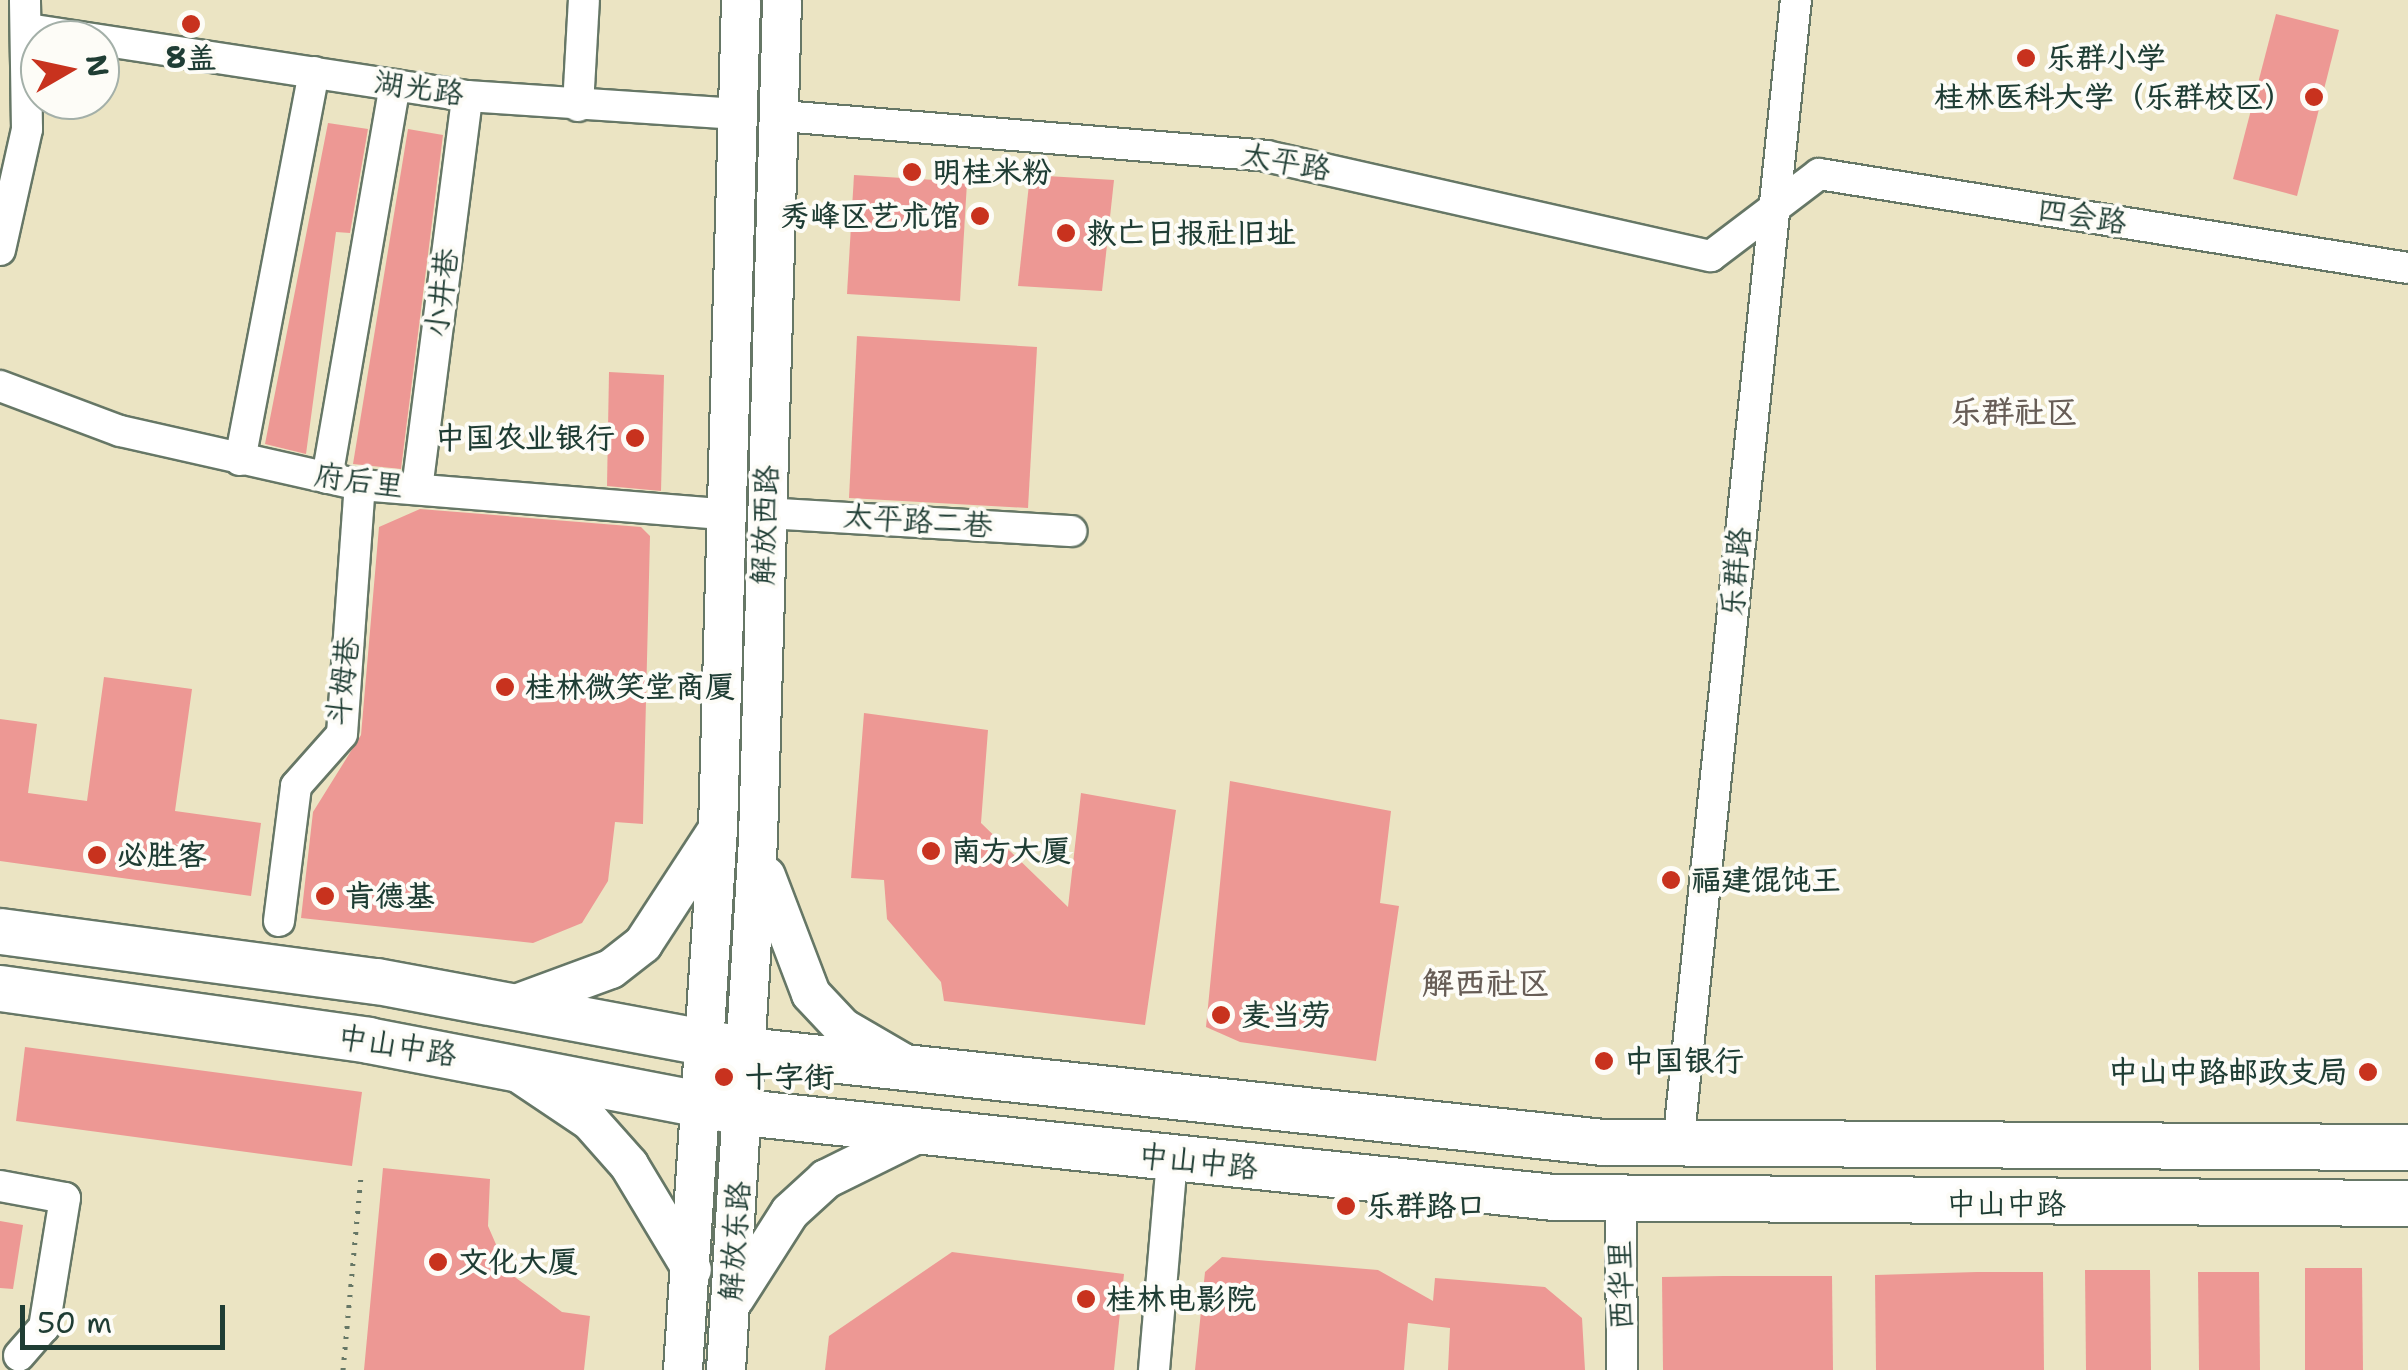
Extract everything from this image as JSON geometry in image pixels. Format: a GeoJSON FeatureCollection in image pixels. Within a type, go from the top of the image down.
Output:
{"type":"FeatureCollection","features":[{"type":"Feature","properties":{"kind":"highway","name":"中山中路"},"geometry":{"type":"LineString","coordinates":[[0,931],[513,1005],[726,1046],[922,1072],[1678,1145],[2408,1148]]}},
{"type":"Feature","properties":{"kind":"highway","name":"中山中路"},"geometry":{"type":"LineString","coordinates":[[0,988],[503,1063],[723,1108],[917,1134],[1620,1200],[2408,1202]]}},
{"type":"Feature","properties":{"kind":"main road","name":"解放西路"},"geometry":{"type":"LineString","coordinates":[[726,1046],[758,839],[747,514],[741,0]]}},
{"type":"Feature","properties":{"kind":"main road","name":"解放西路"},"geometry":{"type":"LineString","coordinates":[[726,1046],[718,829],[782,116],[782,0]]}},
{"type":"Feature","properties":{"kind":"main road"},"geometry":{"type":"LineString","coordinates":[[513,1005],[584,981],[643,944],[718,829]]}},
{"type":"Feature","properties":{"kind":"main road"},"geometry":{"type":"LineString","coordinates":[[758,839],[773,907],[811,994],[842,1028],[922,1072]]}},
{"type":"Feature","properties":{"kind":"main road"},"geometry":{"type":"LineString","coordinates":[[723,1108],[726,1046]]}},
{"type":"Feature","properties":{"kind":"main road"},"geometry":{"type":"LineString","coordinates":[[503,1063],[590,1121],[629,1165],[692,1270]]}},
{"type":"Feature","properties":{"kind":"main road","name":"解放东路"},"geometry":{"type":"LineString","coordinates":[[683,1370],[692,1270],[723,1108]]}},
{"type":"Feature","properties":{"kind":"main road","name":"解放东路"},"geometry":{"type":"LineString","coordinates":[[723,1108],[731,1304],[726,1370]]}},
{"type":"Feature","properties":{"kind":"main road"},"geometry":{"type":"LineString","coordinates":[[731,1304],[802,1201],[865,1156],[917,1134]]}},
{"type":"Feature","properties":{"kind":"street"},"geometry":{"type":"LineString","coordinates":[[578,106],[584,0]]}},
{"type":"Feature","properties":{"kind":"street","name":"乐群路"},"geometry":{"type":"LineString","coordinates":[[1678,1145],[1769,213],[1796,0]]}},
{"type":"Feature","properties":{"kind":"street"},"geometry":{"type":"LineString","coordinates":[[0,250],[27,129],[26,14]]}},
{"type":"Feature","properties":{"kind":"street","name":"湖光路"},"geometry":{"type":"LineString","coordinates":[[26,14],[314,72],[467,96],[741,114]]}},
{"type":"Feature","properties":{"kind":"street"},"geometry":{"type":"LineString","coordinates":[[240,460],[314,72]]}},
{"type":"Feature","properties":{"kind":"street"},"geometry":{"type":"LineString","coordinates":[[327,478],[395,85]]}},
{"type":"Feature","properties":{"kind":"street","name":"小井巷"},"geometry":{"type":"LineString","coordinates":[[416,490],[467,96]]}},
{"type":"Feature","properties":{"kind":"street","name":"太平路"},"geometry":{"type":"LineString","coordinates":[[782,116],[1266,156],[1711,256],[1769,213]]}},
{"type":"Feature","properties":{"kind":"street","name":"四会路"},"geometry":{"type":"LineString","coordinates":[[1769,213],[1819,174],[2408,268]]}},
{"type":"Feature","properties":{"kind":"street","name":"府后里"},"geometry":{"type":"LineString","coordinates":[[0,386],[120,431],[360,485],[747,514]]}},
{"type":"Feature","properties":{"kind":"street","name":"斗姆巷"},"geometry":{"type":"LineString","coordinates":[[279,921],[296,786],[342,734],[360,485]]}},
{"type":"Feature","properties":{"kind":"street","name":"太平路二巷"},"geometry":{"type":"LineString","coordinates":[[747,514],[1071,531]]}},
{"type":"Feature","properties":{"kind":"street"},"geometry":{"type":"LineString","coordinates":[[1154,1370],[1172,1160]]}},
{"type":"Feature","properties":{"kind":"street"},"geometry":{"type":"LineString","coordinates":[[0,1186],[65,1198],[44,1328],[15,1358]]}},
{"type":"Feature","properties":{"kind":"street","name":"西华里"},"geometry":{"type":"LineString","coordinates":[[1620,1200],[1622,1370]]}},
{"type":"Feature","properties":{"kind":"path"},"geometry":{"type":"LineString","coordinates":[[343,1370],[361,1178]]}},
{"type":"Feature","properties":{"kind":"building"},"geometry":{"type":"Polygon","coordinates":[[[2276,14],[2339,30],[2297,196],[2233,179],[2276,14]]]}},
{"type":"Feature","properties":{"kind":"building"},"geometry":{"type":"Polygon","coordinates":[[[328,123],[368,129],[350,233],[336,232],[306,454],[265,444],[328,123]]]}},
{"type":"Feature","properties":{"kind":"building"},"geometry":{"type":"Polygon","coordinates":[[[408,129],[443,135],[401,469],[353,464],[408,129]]]}},
{"type":"Feature","properties":{"kind":"building"},"geometry":{"type":"Polygon","coordinates":[[[854,175],[967,182],[960,301],[847,294],[854,175]]]}},
{"type":"Feature","properties":{"kind":"building","name":"救亡日报社旧址"},"geometry":{"type":"Polygon","coordinates":[[[1030,175],[1114,180],[1102,291],[1018,286],[1030,175]]]}},
{"type":"Feature","properties":{"kind":"building"},"geometry":{"type":"Polygon","coordinates":[[[857,336],[1037,347],[1028,508],[849,498],[857,336]]]}},
{"type":"Feature","properties":{"kind":"building","name":"中国农业银行"},"geometry":{"type":"Polygon","coordinates":[[[609,372],[664,375],[661,491],[607,486],[609,372]]]}},
{"type":"Feature","properties":{"kind":"building","name":"桂林微笑堂商厦"},"geometry":{"type":"Polygon","coordinates":[[[420,509],[641,527],[650,536],[643,824],[615,822],[608,881],[582,923],[533,943],[301,918],[313,812],[361,735],[379,527],[420,509]]]}},
{"type":"Feature","properties":{"kind":"building"},"geometry":{"type":"Polygon","coordinates":[[[104,677],[192,689],[175,811],[261,823],[251,896],[0,861],[0,719],[37,724],[28,793],[87,801],[104,677]]]}},
{"type":"Feature","properties":{"kind":"building","name":"南方大厦"},"geometry":{"type":"Polygon","coordinates":[[[864,713],[988,730],[981,823],[1068,907],[1081,793],[1176,810],[1145,1025],[944,1001],[941,982],[887,919],[884,880],[851,878],[864,713]]]}},
{"type":"Feature","properties":{"kind":"building"},"geometry":{"type":"Polygon","coordinates":[[[1230,781],[1391,811],[1380,903],[1399,906],[1376,1061],[1240,1042],[1206,1027],[1230,781]]]}},
{"type":"Feature","properties":{"kind":"building"},"geometry":{"type":"Polygon","coordinates":[[[25,1047],[362,1092],[352,1166],[16,1121],[25,1047]]]}},
{"type":"Feature","properties":{"kind":"building","name":"文化大厦"},"geometry":{"type":"Polygon","coordinates":[[[383,1168],[490,1179],[488,1226],[508,1272],[562,1312],[590,1316],[584,1370],[364,1370],[383,1168]]]}},
{"type":"Feature","properties":{"kind":"building"},"geometry":{"type":"Polygon","coordinates":[[[0,1221],[23,1225],[13,1289],[0,1288],[0,1221]]]}},
{"type":"Feature","properties":{"kind":"building"},"geometry":{"type":"Polygon","coordinates":[[[952,1252],[1124,1274],[1114,1370],[825,1370],[829,1336],[952,1252]]]}},
{"type":"Feature","properties":{"kind":"building"},"geometry":{"type":"Polygon","coordinates":[[[1222,1257],[1378,1270],[1433,1301],[1435,1278],[1545,1287],[1582,1318],[1585,1370],[1448,1370],[1450,1328],[1408,1323],[1404,1370],[1195,1370],[1205,1272],[1222,1257]]]}},
{"type":"Feature","properties":{"kind":"building"},"geometry":{"type":"Polygon","coordinates":[[[2305,1268],[2362,1268],[2363,1370],[2305,1370],[2305,1268]]]}},
{"type":"Feature","properties":{"kind":"building"},"geometry":{"type":"Polygon","coordinates":[[[2085,1270],[2150,1270],[2151,1370],[2086,1370],[2085,1270]]]}},
{"type":"Feature","properties":{"kind":"building"},"geometry":{"type":"Polygon","coordinates":[[[2043,1272],[2044,1370],[1876,1370],[1875,1275],[2043,1272]]]}},
{"type":"Feature","properties":{"kind":"building"},"geometry":{"type":"Polygon","coordinates":[[[2198,1272],[2259,1272],[2260,1370],[2199,1370],[2198,1272]]]}},
{"type":"Feature","properties":{"kind":"building"},"geometry":{"type":"Polygon","coordinates":[[[1832,1276],[1833,1370],[1663,1370],[1662,1277],[1832,1276]]]}},
{"type":"Feature","properties":{"kind":"place","name":"8盖"},"geometry":{"type":"Point","coordinates":[191,24]}},
{"type":"Feature","properties":{"kind":"place","name":"乐群小学"},"geometry":{"type":"Point","coordinates":[2026,58]}},
{"type":"Feature","properties":{"kind":"place","name":"桂林医科大学（乐群校区）"},"geometry":{"type":"Point","coordinates":[2314,97]}},
{"type":"Feature","properties":{"kind":"place","name":"明桂米粉"},"geometry":{"type":"Point","coordinates":[912,172]}},
{"type":"Feature","properties":{"kind":"place","name":"秀峰区艺术馆"},"geometry":{"type":"Point","coordinates":[980,216]}},
{"type":"Feature","properties":{"kind":"place","name":"救亡日报社旧址"},"geometry":{"type":"Point","coordinates":[1066,233]}},
{"type":"Feature","properties":{"kind":"place","name":"中国农业银行"},"geometry":{"type":"Point","coordinates":[635,438]}},
{"type":"Feature","properties":{"kind":"place","name":"桂林微笑堂商厦"},"geometry":{"type":"Point","coordinates":[505,687]}},
{"type":"Feature","properties":{"kind":"place","name":"南方大厦"},"geometry":{"type":"Point","coordinates":[931,851]}},
{"type":"Feature","properties":{"kind":"place","name":"必胜客"},"geometry":{"type":"Point","coordinates":[97,855]}},
{"type":"Feature","properties":{"kind":"place","name":"福建馄饨王"},"geometry":{"type":"Point","coordinates":[1671,880]}},
{"type":"Feature","properties":{"kind":"place","name":"肯德基"},"geometry":{"type":"Point","coordinates":[325,896]}},
{"type":"Feature","properties":{"kind":"place","name":"麦当劳"},"geometry":{"type":"Point","coordinates":[1221,1015]}},
{"type":"Feature","properties":{"kind":"place","name":"中国银行"},"geometry":{"type":"Point","coordinates":[1604,1061]}},
{"type":"Feature","properties":{"kind":"place","name":"中山中路邮政支局"},"geometry":{"type":"Point","coordinates":[2368,1072]}},
{"type":"Feature","properties":{"kind":"place","name":"十字街"},"geometry":{"type":"Point","coordinates":[724,1077]}},
{"type":"Feature","properties":{"kind":"place","name":"乐群路口"},"geometry":{"type":"Point","coordinates":[1346,1206]}},
{"type":"Feature","properties":{"kind":"place","name":"文化大厦"},"geometry":{"type":"Point","coordinates":[438,1262]}},
{"type":"Feature","properties":{"kind":"place","name":"桂林电影院"},"geometry":{"type":"Point","coordinates":[1086,1299]}},
{"type":"Feature","properties":{"kind":"district","name":"乐群社区"},"geometry":{"type":"Point","coordinates":[2014,412]}},
{"type":"Feature","properties":{"kind":"district","name":"解西社区"},"geometry":{"type":"Point","coordinates":[1486,983]}}]}
